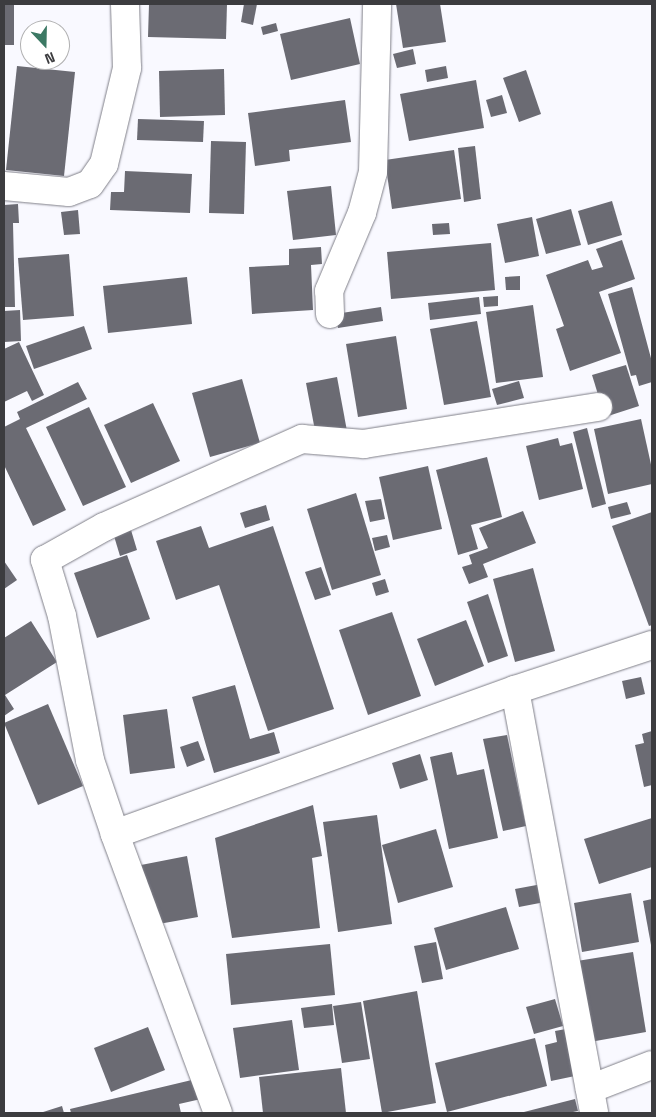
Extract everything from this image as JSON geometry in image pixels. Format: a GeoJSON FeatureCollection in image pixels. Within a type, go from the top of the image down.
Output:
{"type":"FeatureCollection","features":[{"type":"Feature","properties":{"kind":"street"},"geometry":{"type":"LineString","coordinates":[[4,186],[69,192],[90,184],[104,164],[127,68],[125,4]]}},
{"type":"Feature","properties":{"kind":"street"},"geometry":{"type":"LineString","coordinates":[[330,314],[329,291],[362,213],[373,172],[377,4]]}},
{"type":"Feature","properties":{"kind":"street"},"geometry":{"type":"LineString","coordinates":[[218,1113],[115,834],[90,760],[62,616],[45,560],[104,527],[302,439],[364,444],[598,407]]}},
{"type":"Feature","properties":{"kind":"street"},"geometry":{"type":"LineString","coordinates":[[115,834],[147,826],[182,810],[516,690],[652,645]]}},
{"type":"Feature","properties":{"kind":"street"},"geometry":{"type":"LineString","coordinates":[[516,690],[592,1101],[652,1065]]}},
{"type":"Feature","properties":{"kind":"building"},"geometry":{"type":"Polygon","coordinates":[[[4,4],[14,4],[14,45],[4,45],[4,4]]]}},
{"type":"Feature","properties":{"kind":"building"},"geometry":{"type":"Polygon","coordinates":[[[149,4],[227,4],[226,39],[148,37],[149,4]]]}},
{"type":"Feature","properties":{"kind":"building"},"geometry":{"type":"Polygon","coordinates":[[[244,4],[257,4],[253,25],[241,22],[244,4]]]}},
{"type":"Feature","properties":{"kind":"building"},"geometry":{"type":"Polygon","coordinates":[[[396,4],[440,4],[446,42],[403,48],[396,4]]]}},
{"type":"Feature","properties":{"kind":"building"},"geometry":{"type":"Polygon","coordinates":[[[350,18],[360,64],[291,80],[280,34],[350,18]]]}},
{"type":"Feature","properties":{"kind":"building"},"geometry":{"type":"Polygon","coordinates":[[[276,23],[278,31],[263,35],[261,27],[276,23]]]}},
{"type":"Feature","properties":{"kind":"building"},"geometry":{"type":"Polygon","coordinates":[[[413,49],[416,64],[397,68],[393,54],[413,49]]]}},
{"type":"Feature","properties":{"kind":"building"},"geometry":{"type":"Polygon","coordinates":[[[17,66],[20,66],[20,70],[75,72],[64,176],[6,170],[17,66]]]}},
{"type":"Feature","properties":{"kind":"building"},"geometry":{"type":"Polygon","coordinates":[[[446,66],[448,78],[427,82],[425,70],[446,66]]]}},
{"type":"Feature","properties":{"kind":"building"},"geometry":{"type":"Polygon","coordinates":[[[224,69],[225,115],[160,117],[159,71],[224,69]]]}},
{"type":"Feature","properties":{"kind":"building"},"geometry":{"type":"Polygon","coordinates":[[[526,70],[541,114],[519,122],[503,78],[526,70]]]}},
{"type":"Feature","properties":{"kind":"building"},"geometry":{"type":"Polygon","coordinates":[[[476,80],[484,128],[409,141],[400,94],[476,80]]]}},
{"type":"Feature","properties":{"kind":"building"},"geometry":{"type":"Polygon","coordinates":[[[502,95],[507,113],[491,117],[486,100],[502,95]]]}},
{"type":"Feature","properties":{"kind":"building"},"geometry":{"type":"Polygon","coordinates":[[[345,100],[351,142],[289,150],[290,161],[255,166],[248,113],[345,100]]]}},
{"type":"Feature","properties":{"kind":"building"},"geometry":{"type":"Polygon","coordinates":[[[138,119],[204,121],[203,142],[137,140],[138,119]]]}},
{"type":"Feature","properties":{"kind":"building"},"geometry":{"type":"Polygon","coordinates":[[[211,141],[246,142],[244,214],[209,213],[211,141]]]}},
{"type":"Feature","properties":{"kind":"building"},"geometry":{"type":"Polygon","coordinates":[[[475,146],[481,199],[464,202],[458,148],[475,146]]]}},
{"type":"Feature","properties":{"kind":"building"},"geometry":{"type":"Polygon","coordinates":[[[454,150],[461,199],[392,209],[385,160],[454,150]]]}},
{"type":"Feature","properties":{"kind":"building"},"geometry":{"type":"Polygon","coordinates":[[[125,171],[192,174],[190,213],[110,210],[111,192],[124,192],[125,171]]]}},
{"type":"Feature","properties":{"kind":"building"},"geometry":{"type":"Polygon","coordinates":[[[331,186],[336,235],[293,240],[287,191],[331,186]]]}},
{"type":"Feature","properties":{"kind":"building"},"geometry":{"type":"Polygon","coordinates":[[[612,201],[622,235],[588,245],[578,211],[612,201]]]}},
{"type":"Feature","properties":{"kind":"building"},"geometry":{"type":"Polygon","coordinates":[[[18,204],[19,223],[13,223],[15,307],[4,307],[4,205],[18,204]]]}},
{"type":"Feature","properties":{"kind":"building"},"geometry":{"type":"Polygon","coordinates":[[[571,209],[581,245],[546,254],[536,219],[571,209]]]}},
{"type":"Feature","properties":{"kind":"building"},"geometry":{"type":"Polygon","coordinates":[[[78,210],[80,234],[64,235],[61,212],[78,210]]]}},
{"type":"Feature","properties":{"kind":"building"},"geometry":{"type":"Polygon","coordinates":[[[532,217],[539,256],[505,263],[497,224],[532,217]]]}},
{"type":"Feature","properties":{"kind":"building"},"geometry":{"type":"Polygon","coordinates":[[[449,223],[450,234],[433,235],[432,224],[449,223]]]}},
{"type":"Feature","properties":{"kind":"building"},"geometry":{"type":"Polygon","coordinates":[[[622,240],[635,279],[599,292],[621,353],[570,371],[556,329],[564,326],[546,275],[588,260],[592,270],[603,267],[596,249],[622,240]]]}},
{"type":"Feature","properties":{"kind":"building"},"geometry":{"type":"Polygon","coordinates":[[[491,243],[495,290],[391,299],[387,252],[491,243]]]}},
{"type":"Feature","properties":{"kind":"building"},"geometry":{"type":"Polygon","coordinates":[[[321,247],[322,264],[311,265],[313,310],[252,314],[249,267],[289,265],[289,249],[321,247]]]}},
{"type":"Feature","properties":{"kind":"building"},"geometry":{"type":"Polygon","coordinates":[[[69,254],[74,316],[23,320],[18,258],[69,254]]]}},
{"type":"Feature","properties":{"kind":"building"},"geometry":{"type":"Polygon","coordinates":[[[520,276],[520,290],[506,290],[505,277],[520,276]]]}},
{"type":"Feature","properties":{"kind":"building"},"geometry":{"type":"Polygon","coordinates":[[[187,277],[192,324],[108,333],[103,286],[187,277]]]}},
{"type":"Feature","properties":{"kind":"building"},"geometry":{"type":"Polygon","coordinates":[[[632,287],[652,362],[652,382],[639,386],[636,375],[631,376],[608,294],[632,287]]]}},
{"type":"Feature","properties":{"kind":"building"},"geometry":{"type":"Polygon","coordinates":[[[498,296],[498,306],[484,307],[483,297],[498,296]]]}},
{"type":"Feature","properties":{"kind":"building"},"geometry":{"type":"Polygon","coordinates":[[[479,297],[481,314],[430,320],[428,303],[479,297]]]}},
{"type":"Feature","properties":{"kind":"building"},"geometry":{"type":"Polygon","coordinates":[[[533,305],[543,377],[496,383],[486,312],[533,305]]]}},
{"type":"Feature","properties":{"kind":"building"},"geometry":{"type":"Polygon","coordinates":[[[381,307],[383,321],[338,328],[335,314],[381,307]]]}},
{"type":"Feature","properties":{"kind":"building"},"geometry":{"type":"Polygon","coordinates":[[[20,310],[21,341],[4,342],[4,311],[20,310]]]}},
{"type":"Feature","properties":{"kind":"building"},"geometry":{"type":"Polygon","coordinates":[[[477,321],[491,397],[444,405],[430,329],[477,321]]]}},
{"type":"Feature","properties":{"kind":"building"},"geometry":{"type":"Polygon","coordinates":[[[84,326],[92,349],[34,369],[26,346],[84,326]]]}},
{"type":"Feature","properties":{"kind":"building"},"geometry":{"type":"Polygon","coordinates":[[[396,336],[407,409],[358,417],[346,344],[396,336]]]}},
{"type":"Feature","properties":{"kind":"building"},"geometry":{"type":"Polygon","coordinates":[[[19,342],[44,395],[32,401],[27,391],[4,402],[4,349],[19,342]]]}},
{"type":"Feature","properties":{"kind":"building"},"geometry":{"type":"Polygon","coordinates":[[[626,365],[639,406],[605,417],[592,375],[626,365]]]}},
{"type":"Feature","properties":{"kind":"building"},"geometry":{"type":"Polygon","coordinates":[[[337,377],[347,431],[316,436],[306,383],[337,377]]]}},
{"type":"Feature","properties":{"kind":"building"},"geometry":{"type":"Polygon","coordinates":[[[242,379],[260,443],[210,457],[192,393],[242,379]]]}},
{"type":"Feature","properties":{"kind":"building"},"geometry":{"type":"Polygon","coordinates":[[[519,381],[524,398],[497,405],[492,389],[519,381]]]}},
{"type":"Feature","properties":{"kind":"building"},"geometry":{"type":"Polygon","coordinates":[[[78,382],[87,399],[26,428],[66,510],[33,526],[4,465],[4,427],[20,419],[17,412],[78,382]]]}},
{"type":"Feature","properties":{"kind":"building"},"geometry":{"type":"Polygon","coordinates":[[[153,403],[180,461],[131,483],[104,425],[153,403]]]}},
{"type":"Feature","properties":{"kind":"building"},"geometry":{"type":"Polygon","coordinates":[[[89,407],[126,487],[83,506],[46,427],[89,407]]]}},
{"type":"Feature","properties":{"kind":"building"},"geometry":{"type":"Polygon","coordinates":[[[641,419],[652,469],[652,484],[608,494],[594,429],[641,419]]]}},
{"type":"Feature","properties":{"kind":"building"},"geometry":{"type":"Polygon","coordinates":[[[587,428],[606,504],[592,508],[573,432],[587,428]]]}},
{"type":"Feature","properties":{"kind":"building"},"geometry":{"type":"Polygon","coordinates":[[[558,438],[560,446],[572,443],[583,489],[539,500],[526,446],[558,438]]]}},
{"type":"Feature","properties":{"kind":"building"},"geometry":{"type":"Polygon","coordinates":[[[487,457],[502,517],[471,525],[478,549],[458,555],[436,470],[487,457]]]}},
{"type":"Feature","properties":{"kind":"building"},"geometry":{"type":"Polygon","coordinates":[[[428,466],[442,529],[393,540],[379,477],[428,466]]]}},
{"type":"Feature","properties":{"kind":"building"},"geometry":{"type":"Polygon","coordinates":[[[356,493],[381,575],[332,590],[307,509],[356,493]]]}},
{"type":"Feature","properties":{"kind":"building"},"geometry":{"type":"Polygon","coordinates":[[[381,499],[385,519],[370,522],[365,501],[381,499]]]}},
{"type":"Feature","properties":{"kind":"building"},"geometry":{"type":"Polygon","coordinates":[[[627,502],[631,514],[611,519],[608,507],[627,502]]]}},
{"type":"Feature","properties":{"kind":"building"},"geometry":{"type":"Polygon","coordinates":[[[266,505],[270,520],[245,528],[240,513],[266,505]]]}},
{"type":"Feature","properties":{"kind":"building"},"geometry":{"type":"Polygon","coordinates":[[[523,511],[536,543],[483,564],[488,577],[469,584],[462,567],[472,564],[469,555],[488,548],[479,528],[523,511]]]}},
{"type":"Feature","properties":{"kind":"building"},"geometry":{"type":"Polygon","coordinates":[[[652,512],[652,625],[649,626],[612,526],[652,512]]]}},
{"type":"Feature","properties":{"kind":"building"},"geometry":{"type":"Polygon","coordinates":[[[201,526],[209,548],[273,526],[334,709],[268,731],[219,585],[176,600],[156,541],[201,526]]]}},
{"type":"Feature","properties":{"kind":"building"},"geometry":{"type":"Polygon","coordinates":[[[131,530],[137,550],[120,556],[114,536],[131,530]]]}},
{"type":"Feature","properties":{"kind":"building"},"geometry":{"type":"Polygon","coordinates":[[[387,535],[390,547],[375,551],[372,538],[387,535]]]}},
{"type":"Feature","properties":{"kind":"building"},"geometry":{"type":"Polygon","coordinates":[[[127,555],[150,619],[97,638],[74,573],[127,555]]]}},
{"type":"Feature","properties":{"kind":"building"},"geometry":{"type":"Polygon","coordinates":[[[4,561],[17,580],[4,589],[4,561]]]}},
{"type":"Feature","properties":{"kind":"building"},"geometry":{"type":"Polygon","coordinates":[[[321,567],[331,595],[315,600],[305,572],[321,567]]]}},
{"type":"Feature","properties":{"kind":"building"},"geometry":{"type":"Polygon","coordinates":[[[533,568],[555,651],[515,662],[493,579],[533,568]]]}},
{"type":"Feature","properties":{"kind":"building"},"geometry":{"type":"Polygon","coordinates":[[[385,579],[389,592],[376,596],[372,583],[385,579]]]}},
{"type":"Feature","properties":{"kind":"building"},"geometry":{"type":"Polygon","coordinates":[[[488,594],[508,656],[488,663],[467,602],[488,594]]]}},
{"type":"Feature","properties":{"kind":"building"},"geometry":{"type":"Polygon","coordinates":[[[392,612],[421,696],[368,715],[339,630],[392,612]]]}},
{"type":"Feature","properties":{"kind":"building"},"geometry":{"type":"Polygon","coordinates":[[[466,620],[484,666],[435,686],[417,639],[466,620]]]}},
{"type":"Feature","properties":{"kind":"building"},"geometry":{"type":"Polygon","coordinates":[[[31,621],[57,662],[5,695],[14,709],[4,716],[4,638],[31,621]]]}},
{"type":"Feature","properties":{"kind":"building"},"geometry":{"type":"Polygon","coordinates":[[[641,677],[645,694],[626,699],[622,681],[641,677]]]}},
{"type":"Feature","properties":{"kind":"building"},"geometry":{"type":"Polygon","coordinates":[[[235,685],[250,739],[274,732],[280,753],[214,773],[192,697],[235,685]]]}},
{"type":"Feature","properties":{"kind":"building"},"geometry":{"type":"Polygon","coordinates":[[[48,704],[83,786],[38,805],[4,723],[48,704]]]}},
{"type":"Feature","properties":{"kind":"building"},"geometry":{"type":"Polygon","coordinates":[[[167,709],[175,768],[130,774],[123,715],[167,709]]]}},
{"type":"Feature","properties":{"kind":"building"},"geometry":{"type":"Polygon","coordinates":[[[652,731],[652,785],[644,787],[635,745],[644,743],[642,734],[652,731]]]}},
{"type":"Feature","properties":{"kind":"building"},"geometry":{"type":"Polygon","coordinates":[[[507,735],[526,826],[503,831],[483,739],[507,735]]]}},
{"type":"Feature","properties":{"kind":"building"},"geometry":{"type":"Polygon","coordinates":[[[198,741],[205,760],[187,767],[180,747],[198,741]]]}},
{"type":"Feature","properties":{"kind":"building"},"geometry":{"type":"Polygon","coordinates":[[[452,752],[457,775],[484,769],[498,838],[449,849],[430,757],[452,752]]]}},
{"type":"Feature","properties":{"kind":"building"},"geometry":{"type":"Polygon","coordinates":[[[420,754],[428,780],[400,789],[392,763],[420,754]]]}},
{"type":"Feature","properties":{"kind":"building"},"geometry":{"type":"Polygon","coordinates":[[[313,805],[322,856],[312,858],[320,928],[232,938],[215,838],[313,805]]]}},
{"type":"Feature","properties":{"kind":"building"},"geometry":{"type":"Polygon","coordinates":[[[377,815],[392,924],[338,932],[323,822],[377,815]]]}},
{"type":"Feature","properties":{"kind":"building"},"geometry":{"type":"Polygon","coordinates":[[[652,818],[652,867],[599,884],[584,839],[652,818]]]}},
{"type":"Feature","properties":{"kind":"building"},"geometry":{"type":"Polygon","coordinates":[[[436,829],[453,887],[398,903],[382,845],[436,829]]]}},
{"type":"Feature","properties":{"kind":"building"},"geometry":{"type":"Polygon","coordinates":[[[187,856],[198,917],[153,925],[141,865],[187,856]]]}},
{"type":"Feature","properties":{"kind":"building"},"geometry":{"type":"Polygon","coordinates":[[[542,884],[545,902],[519,907],[515,889],[542,884]]]}},
{"type":"Feature","properties":{"kind":"building"},"geometry":{"type":"Polygon","coordinates":[[[631,893],[639,942],[582,952],[574,903],[631,893]]]}},
{"type":"Feature","properties":{"kind":"building"},"geometry":{"type":"Polygon","coordinates":[[[652,899],[652,945],[651,945],[643,901],[652,899]]]}},
{"type":"Feature","properties":{"kind":"building"},"geometry":{"type":"Polygon","coordinates":[[[506,907],[519,949],[446,970],[434,928],[506,907]]]}},
{"type":"Feature","properties":{"kind":"building"},"geometry":{"type":"Polygon","coordinates":[[[436,942],[443,979],[422,983],[414,946],[436,942]]]}},
{"type":"Feature","properties":{"kind":"building"},"geometry":{"type":"Polygon","coordinates":[[[330,944],[335,995],[231,1005],[226,954],[330,944]]]}},
{"type":"Feature","properties":{"kind":"building"},"geometry":{"type":"Polygon","coordinates":[[[633,952],[646,1032],[590,1042],[577,961],[633,952]]]}},
{"type":"Feature","properties":{"kind":"building"},"geometry":{"type":"Polygon","coordinates":[[[417,991],[436,1103],[382,1113],[363,1001],[417,991]]]}},
{"type":"Feature","properties":{"kind":"building"},"geometry":{"type":"Polygon","coordinates":[[[555,999],[563,1026],[534,1034],[526,1007],[555,999]]]}},
{"type":"Feature","properties":{"kind":"building"},"geometry":{"type":"Polygon","coordinates":[[[361,1002],[370,1059],[342,1063],[333,1006],[361,1002]]]}},
{"type":"Feature","properties":{"kind":"building"},"geometry":{"type":"Polygon","coordinates":[[[332,1004],[334,1025],[304,1028],[301,1008],[332,1004]]]}},
{"type":"Feature","properties":{"kind":"building"},"geometry":{"type":"Polygon","coordinates":[[[292,1020],[299,1070],[240,1078],[233,1028],[292,1020]]]}},
{"type":"Feature","properties":{"kind":"building"},"geometry":{"type":"Polygon","coordinates":[[[148,1027],[165,1070],[111,1092],[94,1048],[148,1027]]]}},
{"type":"Feature","properties":{"kind":"building"},"geometry":{"type":"Polygon","coordinates":[[[566,1029],[575,1076],[551,1081],[545,1045],[557,1042],[555,1031],[566,1029]]]}},
{"type":"Feature","properties":{"kind":"building"},"geometry":{"type":"Polygon","coordinates":[[[535,1038],[547,1086],[447,1112],[435,1063],[535,1038]]]}},
{"type":"Feature","properties":{"kind":"building"},"geometry":{"type":"Polygon","coordinates":[[[341,1068],[346,1113],[263,1113],[259,1077],[341,1068]]]}},
{"type":"Feature","properties":{"kind":"building"},"geometry":{"type":"Polygon","coordinates":[[[196,1079],[201,1099],[179,1104],[181,1113],[71,1113],[70,1109],[196,1079]]]}},
{"type":"Feature","properties":{"kind":"building"},"geometry":{"type":"Polygon","coordinates":[[[575,1099],[578,1111],[568,1113],[520,1113],[575,1099]]]}},
{"type":"Feature","properties":{"kind":"building"},"geometry":{"type":"Polygon","coordinates":[[[62,1106],[64,1113],[40,1113],[62,1106]]]}}]}
